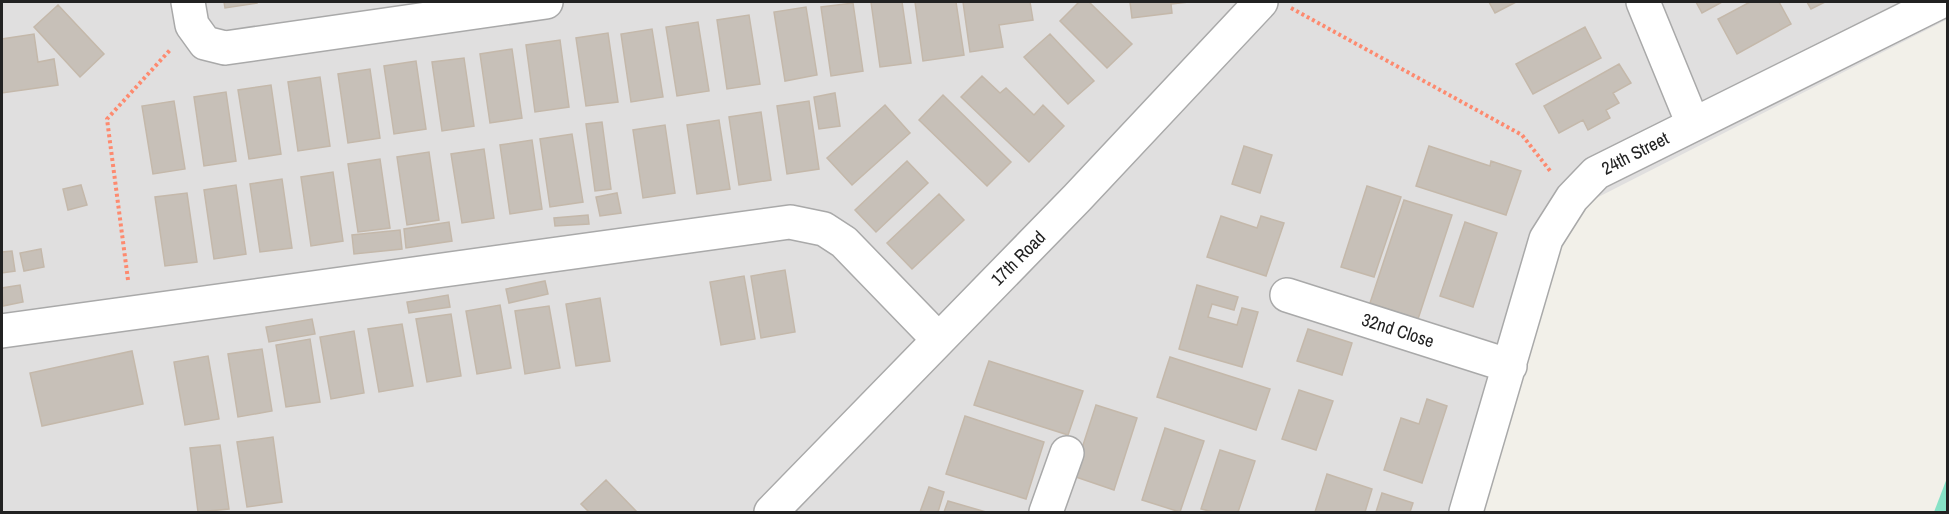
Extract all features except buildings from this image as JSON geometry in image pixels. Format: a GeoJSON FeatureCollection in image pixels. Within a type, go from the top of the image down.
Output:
{"type":"FeatureCollection","features":[{"type":"Feature","properties":{"kind":"street"},"geometry":{"type":"LineString","coordinates":[[190,13],[205,43],[225,48],[546,2]]}},
{"type":"Feature","properties":{"kind":"street"},"geometry":{"type":"LineString","coordinates":[[1643,2],[1693,124]]}},
{"type":"Feature","properties":{"kind":"street","name":"24th Street"},"geometry":{"type":"LineString","coordinates":[[1466,513],[1546,239],[1572,198],[1596,173],[1940,2]]}},
{"type":"Feature","properties":{"kind":"street","name":"17th Road"},"geometry":{"type":"LineString","coordinates":[[771,513],[1077,198],[1276,4]]}},
{"type":"Feature","properties":{"kind":"street"},"geometry":{"type":"LineString","coordinates":[[2,331],[790,222],[824,229],[844,242],[938,339]]}},
{"type":"Feature","properties":{"kind":"street","name":"32nd Close"},"geometry":{"type":"LineString","coordinates":[[1287,295],[1510,366]]}},
{"type":"Feature","properties":{"kind":"street"},"geometry":{"type":"LineString","coordinates":[[1046,513],[1067,453]]}},
{"type":"Feature","properties":{"kind":"path"},"geometry":{"type":"LineString","coordinates":[[1276,4],[1522,135],[1572,198]]}},
{"type":"Feature","properties":{"kind":"path"},"geometry":{"type":"LineString","coordinates":[[133,314],[107,119],[190,13]]}},
{"type":"Feature","properties":{"kind":"shaded area"},"geometry":{"type":"Polygon","coordinates":[[[2,2],[1947,2],[1948,19],[1563,215],[1474,512],[2,512],[2,2]]]}},
{"type":"Feature","properties":{"kind":"green space"},"geometry":{"type":"Polygon","coordinates":[[[1947,478],[1947,512],[1934,512],[1947,478]]]}}]}
